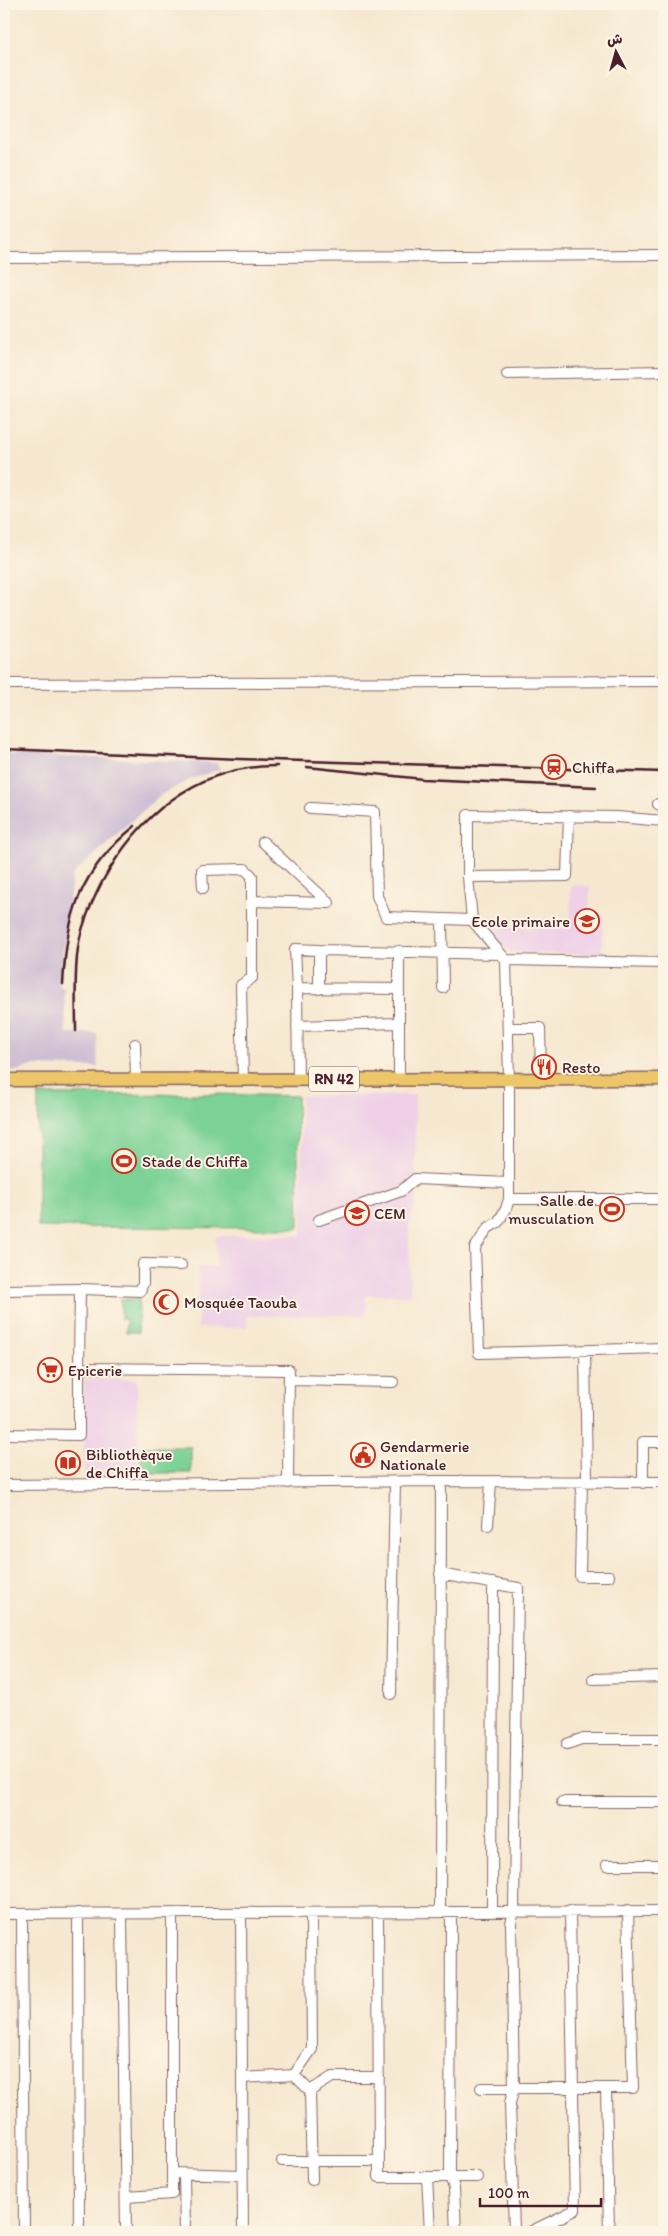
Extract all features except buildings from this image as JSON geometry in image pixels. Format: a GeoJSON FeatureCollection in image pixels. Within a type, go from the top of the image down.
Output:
{"type":"FeatureCollection","features":[{"type":"Feature","properties":{"kind":"main road","name":"RN 42"},"geometry":{"type":"LineString","coordinates":[[4,1080],[664,1079]]}},
{"type":"Feature","properties":{"kind":"street"},"geometry":{"type":"LineString","coordinates":[[4,258],[664,255]]}},
{"type":"Feature","properties":{"kind":"street"},"geometry":{"type":"LineString","coordinates":[[507,374],[664,371]]}},
{"type":"Feature","properties":{"kind":"street"},"geometry":{"type":"LineString","coordinates":[[4,684],[664,682]]}},
{"type":"Feature","properties":{"kind":"street"},"geometry":{"type":"LineString","coordinates":[[310,808],[375,812],[377,896],[386,917],[472,920]]}},
{"type":"Feature","properties":{"kind":"street"},"geometry":{"type":"LineString","coordinates":[[664,821],[569,816],[468,815],[468,877],[472,920],[503,957],[508,1028],[510,1183],[506,1209],[498,1222],[488,1228],[475,1248],[479,1353],[664,1348]]}},
{"type":"Feature","properties":{"kind":"street"},"geometry":{"type":"LineString","coordinates":[[468,877],[567,876],[569,816]]}},
{"type":"Feature","properties":{"kind":"street"},"geometry":{"type":"LineString","coordinates":[[252,901],[329,902],[263,842]]}},
{"type":"Feature","properties":{"kind":"street"},"geometry":{"type":"LineString","coordinates":[[202,888],[202,870],[245,869],[252,876],[252,978],[241,985],[243,1080]]}},
{"type":"Feature","properties":{"kind":"street"},"geometry":{"type":"LineString","coordinates":[[442,920],[443,988]]}},
{"type":"Feature","properties":{"kind":"street"},"geometry":{"type":"LineString","coordinates":[[298,1079],[296,949],[442,952],[503,957],[664,963]]}},
{"type":"Feature","properties":{"kind":"street"},"geometry":{"type":"LineString","coordinates":[[318,950],[319,989]]}},
{"type":"Feature","properties":{"kind":"street"},"geometry":{"type":"LineString","coordinates":[[399,951],[399,1079]]}},
{"type":"Feature","properties":{"kind":"street"},"geometry":{"type":"LineString","coordinates":[[296,988],[400,989]]}},
{"type":"Feature","properties":{"kind":"street"},"geometry":{"type":"LineString","coordinates":[[297,1026],[398,1024]]}},
{"type":"Feature","properties":{"kind":"street"},"geometry":{"type":"LineString","coordinates":[[508,1028],[540,1028],[541,1079]]}},
{"type":"Feature","properties":{"kind":"street"},"geometry":{"type":"LineString","coordinates":[[135,1044],[136,1080]]}},
{"type":"Feature","properties":{"kind":"street"},"geometry":{"type":"LineString","coordinates":[[319,1220],[401,1191],[415,1179],[510,1183]]}},
{"type":"Feature","properties":{"kind":"street"},"geometry":{"type":"LineString","coordinates":[[508,1199],[664,1200]]}},
{"type":"Feature","properties":{"kind":"street"},"geometry":{"type":"LineString","coordinates":[[4,1290],[80,1289],[140,1291],[143,1283],[143,1264],[181,1265]]}},
{"type":"Feature","properties":{"kind":"street"},"geometry":{"type":"LineString","coordinates":[[4,1434],[79,1435],[80,1289]]}},
{"type":"Feature","properties":{"kind":"street"},"geometry":{"type":"LineString","coordinates":[[585,1351],[585,1481],[580,1576],[609,1576]]}},
{"type":"Feature","properties":{"kind":"street"},"geometry":{"type":"LineString","coordinates":[[79,1368],[289,1370],[288,1483]]}},
{"type":"Feature","properties":{"kind":"street"},"geometry":{"type":"LineString","coordinates":[[289,1380],[393,1382]]}},
{"type":"Feature","properties":{"kind":"street"},"geometry":{"type":"LineString","coordinates":[[643,1483],[643,1442],[664,1442]]}},
{"type":"Feature","properties":{"kind":"street"},"geometry":{"type":"LineString","coordinates":[[4,1485],[440,1481],[664,1482]]}},
{"type":"Feature","properties":{"kind":"street"},"geometry":{"type":"LineString","coordinates":[[440,1481],[450,2177],[454,2188],[456,2232]]}},
{"type":"Feature","properties":{"kind":"street"},"geometry":{"type":"LineString","coordinates":[[391,1694],[395,1482]]}},
{"type":"Feature","properties":{"kind":"street"},"geometry":{"type":"LineString","coordinates":[[488,1525],[491,1482]]}},
{"type":"Feature","properties":{"kind":"street"},"geometry":{"type":"LineString","coordinates":[[440,1574],[518,1588],[514,1911],[511,1923],[514,2088],[510,2103],[514,2232]]}},
{"type":"Feature","properties":{"kind":"street"},"geometry":{"type":"LineString","coordinates":[[492,1911],[493,1583]]}},
{"type":"Feature","properties":{"kind":"street"},"geometry":{"type":"LineString","coordinates":[[593,1680],[664,1677]]}},
{"type":"Feature","properties":{"kind":"street"},"geometry":{"type":"LineString","coordinates":[[567,1744],[581,1739],[664,1739]]}},
{"type":"Feature","properties":{"kind":"street"},"geometry":{"type":"LineString","coordinates":[[562,1802],[664,1802]]}},
{"type":"Feature","properties":{"kind":"street"},"geometry":{"type":"LineString","coordinates":[[607,1865],[664,1865]]}},
{"type":"Feature","properties":{"kind":"street"},"geometry":{"type":"LineString","coordinates":[[530,2232],[575,2210],[570,1910]]}},
{"type":"Feature","properties":{"kind":"street"},"geometry":{"type":"LineString","coordinates":[[481,2088],[633,2088],[628,1910]]}},
{"type":"Feature","properties":{"kind":"street"},"geometry":{"type":"LineString","coordinates":[[4,1914],[664,1911]]}},
{"type":"Feature","properties":{"kind":"street"},"geometry":{"type":"LineString","coordinates":[[240,1913],[243,2232]]}},
{"type":"Feature","properties":{"kind":"street"},"geometry":{"type":"LineString","coordinates":[[294,2075],[312,2049],[311,1913]]}},
{"type":"Feature","properties":{"kind":"street"},"geometry":{"type":"LineString","coordinates":[[378,1913],[379,2177],[477,2177]]}},
{"type":"Feature","properties":{"kind":"street"},"geometry":{"type":"LineString","coordinates":[[22,1914],[24,2232]]}},
{"type":"Feature","properties":{"kind":"street"},"geometry":{"type":"LineString","coordinates":[[78,1914],[79,2232]]}},
{"type":"Feature","properties":{"kind":"street"},"geometry":{"type":"LineString","coordinates":[[122,1914],[126,2232]]}},
{"type":"Feature","properties":{"kind":"street"},"geometry":{"type":"LineString","coordinates":[[126,2197],[172,2194],[172,1914]]}},
{"type":"Feature","properties":{"kind":"street"},"geometry":{"type":"LineString","coordinates":[[242,2078],[294,2075],[310,2091],[312,2180]]}},
{"type":"Feature","properties":{"kind":"street"},"geometry":{"type":"LineString","coordinates":[[310,2091],[332,2077],[379,2078]]}},
{"type":"Feature","properties":{"kind":"street"},"geometry":{"type":"LineString","coordinates":[[606,2088],[609,2232]]}},
{"type":"Feature","properties":{"kind":"street"},"geometry":{"type":"LineString","coordinates":[[282,2161],[379,2161]]}},
{"type":"Feature","properties":{"kind":"street"},"geometry":{"type":"LineString","coordinates":[[172,2174],[242,2175]]}},
{"type":"Feature","properties":{"kind":"street"},"geometry":{"type":"LineString","coordinates":[[184,2174],[186,2232]]}},
{"type":"Feature","properties":{"kind":"street"},"geometry":{"type":"LineString","coordinates":[[427,2177],[430,2232]]}},
{"type":"Feature","properties":{"kind":"shaded area"},"geometry":{"type":"Polygon","coordinates":[[[4,754],[216,763],[221,769],[191,779],[159,796],[72,875],[59,986],[64,988],[66,1033],[97,1033],[98,1067],[32,1066],[17,1071],[4,1071],[4,754]]]}},
{"type":"Feature","properties":{"kind":"shaded area","name":"Ecole primaire"},"geometry":{"type":"Polygon","coordinates":[[[571,885],[590,886],[589,914],[603,914],[602,954],[511,953],[493,937],[497,933],[495,928],[570,928],[571,885]]]}},
{"type":"Feature","properties":{"kind":"shaded area","name":"CEM"},"geometry":{"type":"Polygon","coordinates":[[[415,1095],[416,1202],[409,1223],[410,1295],[366,1295],[366,1315],[247,1316],[247,1327],[198,1328],[198,1267],[216,1266],[216,1236],[302,1235],[301,1096],[415,1095]]]}},
{"type":"Feature","properties":{"kind":"shaded area"},"geometry":{"type":"Polygon","coordinates":[[[137,1379],[138,1478],[84,1478],[84,1380],[137,1379]]]}},
{"type":"Feature","properties":{"kind":"green space","name":"Stade de Chiffa"},"geometry":{"type":"Polygon","coordinates":[[[210,1094],[297,1096],[299,1228],[38,1227],[38,1095],[210,1094]]]}},
{"type":"Feature","properties":{"kind":"green space"},"geometry":{"type":"Polygon","coordinates":[[[121,1299],[139,1299],[138,1332],[126,1332],[126,1319],[121,1319],[121,1299]]]}},
{"type":"Feature","properties":{"kind":"green space"},"geometry":{"type":"Polygon","coordinates":[[[141,1447],[191,1447],[191,1473],[141,1473],[141,1447]]]}},
{"type":"Feature","properties":{"kind":"railway"},"geometry":{"type":"LineString","coordinates":[[4,749],[240,759],[664,772]]}},
{"type":"Feature","properties":{"kind":"railway"},"geometry":{"type":"LineString","coordinates":[[76,1031],[76,969],[81,932],[101,884],[132,837],[151,817],[195,785],[220,775],[248,768],[277,766]]}},
{"type":"Feature","properties":{"kind":"railway"},"geometry":{"type":"LineString","coordinates":[[307,767],[423,779],[596,787]]}},
{"type":"Feature","properties":{"kind":"railway"},"geometry":{"type":"LineString","coordinates":[[63,984],[68,937],[79,896],[100,860],[135,826]]}},
{"type":"Feature","properties":{"kind":"place","name":"Chiffa"},"geometry":{"type":"Point","coordinates":[554,767]}},
{"type":"Feature","properties":{"kind":"place","name":"Ecole primaire"},"geometry":{"type":"Point","coordinates":[587,921]}},
{"type":"Feature","properties":{"kind":"place","name":"Resto"},"geometry":{"type":"Point","coordinates":[544,1067]}},
{"type":"Feature","properties":{"kind":"place","name":"Stade de Chiffa"},"geometry":{"type":"Point","coordinates":[124,1161]}},
{"type":"Feature","properties":{"kind":"place","name":"Salle de musculation"},"geometry":{"type":"Point","coordinates":[612,1209]}},
{"type":"Feature","properties":{"kind":"place","name":"CEM"},"geometry":{"type":"Point","coordinates":[357,1213]}},
{"type":"Feature","properties":{"kind":"place","name":"Mosquée Taouba"},"geometry":{"type":"Point","coordinates":[166,1302]}},
{"type":"Feature","properties":{"kind":"place","name":"Epicerie"},"geometry":{"type":"Point","coordinates":[50,1370]}},
{"type":"Feature","properties":{"kind":"place","name":"Gendarmerie Nationale"},"geometry":{"type":"Point","coordinates":[363,1455]}},
{"type":"Feature","properties":{"kind":"place","name":"Bibliothèque de Chiffa"},"geometry":{"type":"Point","coordinates":[68,1463]}}]}
